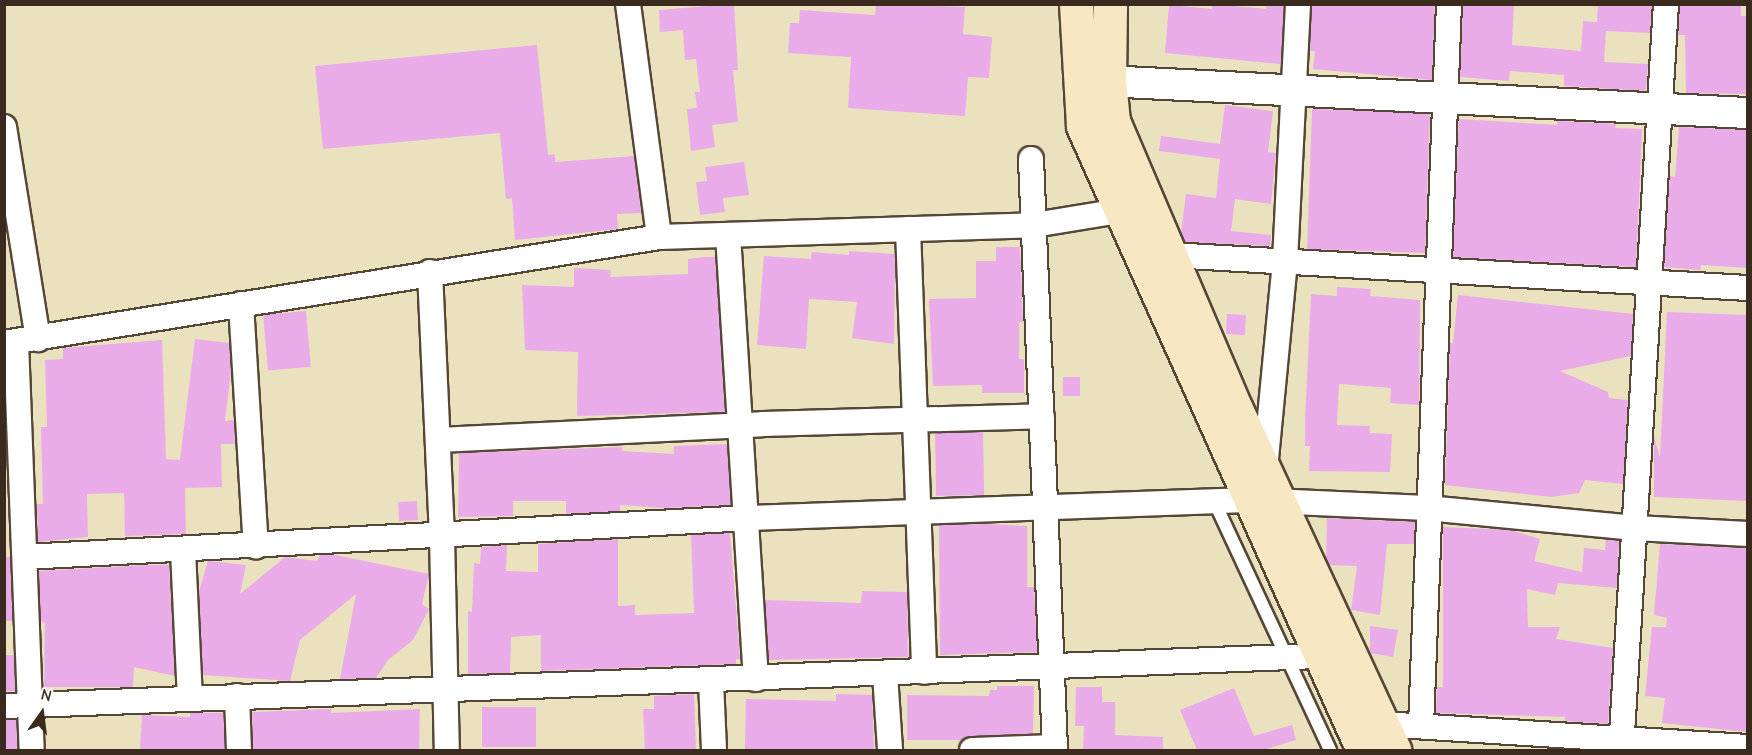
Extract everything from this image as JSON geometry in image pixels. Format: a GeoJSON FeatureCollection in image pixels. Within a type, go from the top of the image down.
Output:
{"type":"FeatureCollection","features":[{"type":"Feature","properties":{"kind":"main road"},"geometry":{"type":"LineString","coordinates":[[1076,4],[1093,80]]}},
{"type":"Feature","properties":{"kind":"main road"},"geometry":{"type":"LineString","coordinates":[[1110,4],[1083,126],[1134,209],[1170,255],[1265,470],[1264,500],[1320,656],[1363,750]]}},
{"type":"Feature","properties":{"kind":"main road"},"geometry":{"type":"LineString","coordinates":[[1134,209],[1264,500],[1388,737]]}},
{"type":"Feature","properties":{"kind":"street"},"geometry":{"type":"LineString","coordinates":[[628,4],[659,237]]}},
{"type":"Feature","properties":{"kind":"street"},"geometry":{"type":"LineString","coordinates":[[1265,470],[1285,261],[1291,88],[1298,4]]}},
{"type":"Feature","properties":{"kind":"street"},"geometry":{"type":"LineString","coordinates":[[1421,726],[1426,508],[1449,4]]}},
{"type":"Feature","properties":{"kind":"street"},"geometry":{"type":"LineString","coordinates":[[1622,744],[1658,108],[1666,4]]}},
{"type":"Feature","properties":{"kind":"street"},"geometry":{"type":"LineString","coordinates":[[1093,80],[1291,88],[1748,113]]}},
{"type":"Feature","properties":{"kind":"street"},"geometry":{"type":"LineString","coordinates":[[4,127],[20,341],[32,750]]}},
{"type":"Feature","properties":{"kind":"street"},"geometry":{"type":"LineString","coordinates":[[972,750],[1055,749],[1031,159]]}},
{"type":"Feature","properties":{"kind":"street"},"geometry":{"type":"LineString","coordinates":[[20,341],[430,272],[659,237],[1034,225],[1134,209]]}},
{"type":"Feature","properties":{"kind":"street"},"geometry":{"type":"LineString","coordinates":[[908,229],[924,672]]}},
{"type":"Feature","properties":{"kind":"street"},"geometry":{"type":"LineString","coordinates":[[729,235],[749,518],[756,679]]}},
{"type":"Feature","properties":{"kind":"street"},"geometry":{"type":"LineString","coordinates":[[1170,255],[1649,279],[1748,288]]}},
{"type":"Feature","properties":{"kind":"street"},"geometry":{"type":"LineString","coordinates":[[430,272],[439,440],[447,750]]}},
{"type":"Feature","properties":{"kind":"street"},"geometry":{"type":"LineString","coordinates":[[241,304],[256,547]]}},
{"type":"Feature","properties":{"kind":"street"},"geometry":{"type":"LineString","coordinates":[[439,440],[743,425],[1042,416]]}},
{"type":"Feature","properties":{"kind":"street"},"geometry":{"type":"LineString","coordinates":[[25,557],[183,551],[749,518],[1264,500],[1426,508],[1635,528],[1748,534]]}},
{"type":"Feature","properties":{"kind":"street"},"geometry":{"type":"LineString","coordinates":[[183,551],[190,698]]}},
{"type":"Feature","properties":{"kind":"street"},"geometry":{"type":"LineString","coordinates":[[4,706],[445,688],[711,681],[1320,656]]}},
{"type":"Feature","properties":{"kind":"street"},"geometry":{"type":"LineString","coordinates":[[885,674],[890,750]]}},
{"type":"Feature","properties":{"kind":"street"},"geometry":{"type":"LineString","coordinates":[[711,681],[714,750]]}},
{"type":"Feature","properties":{"kind":"street"},"geometry":{"type":"LineString","coordinates":[[237,696],[239,750]]}},
{"type":"Feature","properties":{"kind":"street"},"geometry":{"type":"LineString","coordinates":[[1388,737],[1421,726],[1622,744],[1748,747]]}},
{"type":"Feature","properties":{"kind":"lane"},"geometry":{"type":"LineString","coordinates":[[1214,501],[1330,750]]}},
{"type":"Feature","properties":{"kind":"building"},"geometry":{"type":"Polygon","coordinates":[[[734,4],[738,70],[733,70],[738,122],[712,125],[715,147],[691,151],[687,109],[697,108],[695,92],[700,92],[696,59],[685,60],[683,30],[660,32],[659,10],[734,4]]]}},
{"type":"Feature","properties":{"kind":"building"},"geometry":{"type":"Polygon","coordinates":[[[876,4],[965,7],[963,34],[992,37],[989,78],[968,77],[965,116],[848,108],[851,57],[788,53],[790,23],[799,23],[800,10],[875,15],[876,4]]]}},
{"type":"Feature","properties":{"kind":"building"},"geometry":{"type":"Polygon","coordinates":[[[1212,4],[1266,9],[1267,4],[1284,4],[1281,64],[1165,53],[1169,5],[1212,9],[1212,4]]]}},
{"type":"Feature","properties":{"kind":"building"},"geometry":{"type":"Polygon","coordinates":[[[1312,4],[1435,4],[1432,80],[1313,69],[1315,51],[1310,51],[1312,4]]]}},
{"type":"Feature","properties":{"kind":"building"},"geometry":{"type":"Polygon","coordinates":[[[1463,4],[1514,4],[1512,45],[1581,51],[1583,21],[1597,22],[1598,4],[1652,4],[1650,33],[1606,31],[1604,62],[1648,64],[1646,91],[1564,86],[1564,75],[1510,71],[1509,81],[1460,77],[1463,4]]]}},
{"type":"Feature","properties":{"kind":"building"},"geometry":{"type":"Polygon","coordinates":[[[1680,4],[1741,4],[1741,16],[1748,16],[1748,94],[1686,93],[1685,35],[1678,35],[1680,4]]]}},
{"type":"Feature","properties":{"kind":"building"},"geometry":{"type":"Polygon","coordinates":[[[537,45],[548,155],[555,154],[555,162],[634,156],[641,213],[617,214],[618,229],[515,240],[512,198],[506,199],[500,133],[323,149],[315,66],[537,45]]]}},
{"type":"Feature","properties":{"kind":"building"},"geometry":{"type":"Polygon","coordinates":[[[1225,105],[1273,111],[1268,152],[1276,153],[1271,204],[1235,199],[1231,231],[1271,235],[1270,246],[1185,242],[1181,233],[1186,194],[1216,198],[1220,159],[1159,151],[1161,136],[1220,144],[1225,105]]]}},
{"type":"Feature","properties":{"kind":"building"},"geometry":{"type":"Polygon","coordinates":[[[1312,109],[1430,113],[1425,253],[1307,249],[1312,109]]]}},
{"type":"Feature","properties":{"kind":"building"},"geometry":{"type":"Polygon","coordinates":[[[1459,119],[1557,125],[1557,121],[1616,124],[1615,128],[1642,129],[1636,267],[1453,257],[1459,119]]]}},
{"type":"Feature","properties":{"kind":"building"},"geometry":{"type":"Polygon","coordinates":[[[1679,127],[1748,130],[1748,268],[1701,265],[1700,270],[1664,267],[1670,176],[1675,177],[1679,127]]]}},
{"type":"Feature","properties":{"kind":"building"},"geometry":{"type":"Polygon","coordinates":[[[744,162],[749,195],[723,198],[725,212],[700,215],[696,182],[707,181],[705,167],[744,162]]]}},
{"type":"Feature","properties":{"kind":"building"},"geometry":{"type":"Polygon","coordinates":[[[996,247],[1020,247],[1023,322],[1019,322],[1019,359],[1024,359],[1024,393],[982,393],[982,385],[933,386],[929,299],[976,298],[976,261],[996,261],[996,247]]]}},
{"type":"Feature","properties":{"kind":"building"},"geometry":{"type":"Polygon","coordinates":[[[849,251],[895,254],[894,344],[852,338],[857,302],[809,299],[806,349],[757,345],[764,256],[811,259],[812,252],[849,255],[849,251]]]}},
{"type":"Feature","properties":{"kind":"building"},"geometry":{"type":"Polygon","coordinates":[[[715,257],[725,412],[577,416],[578,352],[525,350],[522,285],[574,287],[574,268],[611,270],[610,277],[688,274],[688,259],[715,257]]]}},
{"type":"Feature","properties":{"kind":"building"},"geometry":{"type":"Polygon","coordinates":[[[1337,287],[1371,289],[1370,296],[1420,300],[1419,405],[1390,403],[1391,388],[1339,384],[1337,425],[1370,426],[1370,433],[1392,434],[1390,472],[1309,471],[1310,446],[1305,446],[1305,420],[1311,294],[1337,296],[1337,287]]]}},
{"type":"Feature","properties":{"kind":"building"},"geometry":{"type":"Polygon","coordinates":[[[1458,295],[1633,314],[1631,356],[1560,371],[1608,392],[1609,398],[1628,400],[1623,484],[1585,480],[1579,493],[1551,497],[1445,485],[1450,343],[1453,343],[1458,295]]]}},
{"type":"Feature","properties":{"kind":"building"},"geometry":{"type":"Polygon","coordinates":[[[306,311],[311,367],[268,371],[263,315],[306,311]]]}},
{"type":"Feature","properties":{"kind":"building"},"geometry":{"type":"Polygon","coordinates":[[[1667,312],[1748,315],[1748,501],[1654,497],[1654,437],[1660,457],[1667,312]]]}},
{"type":"Feature","properties":{"kind":"building"},"geometry":{"type":"Polygon","coordinates":[[[1227,314],[1246,315],[1245,335],[1226,334],[1227,314]]]}},
{"type":"Feature","properties":{"kind":"building"},"geometry":{"type":"Polygon","coordinates":[[[195,339],[229,343],[231,371],[225,421],[234,420],[235,444],[221,444],[222,487],[185,488],[186,534],[125,536],[124,493],[87,494],[88,537],[38,542],[37,504],[43,504],[41,427],[47,427],[45,360],[63,359],[63,348],[162,340],[166,459],[180,460],[195,339]]]}},
{"type":"Feature","properties":{"kind":"building"},"geometry":{"type":"Polygon","coordinates":[[[1063,377],[1080,377],[1080,396],[1063,396],[1063,377]]]}},
{"type":"Feature","properties":{"kind":"building"},"geometry":{"type":"Polygon","coordinates":[[[983,432],[984,495],[936,496],[935,433],[983,432]]]}},
{"type":"Feature","properties":{"kind":"building"},"geometry":{"type":"Polygon","coordinates":[[[727,444],[731,505],[664,508],[620,505],[620,511],[566,514],[566,501],[513,501],[513,516],[458,517],[459,453],[622,447],[622,451],[674,454],[674,446],[727,444]]]}},
{"type":"Feature","properties":{"kind":"building"},"geometry":{"type":"Polygon","coordinates":[[[417,501],[418,520],[399,521],[398,502],[417,501]]]}},
{"type":"Feature","properties":{"kind":"building"},"geometry":{"type":"Polygon","coordinates":[[[1327,518],[1415,522],[1414,544],[1387,544],[1380,615],[1351,610],[1357,566],[1329,565],[1326,558],[1327,518]]]}},
{"type":"Feature","properties":{"kind":"building"},"geometry":{"type":"Polygon","coordinates":[[[939,525],[1027,526],[1027,587],[1034,587],[1037,652],[940,655],[939,525]]]}},
{"type":"Feature","properties":{"kind":"building"},"geometry":{"type":"Polygon","coordinates":[[[1443,527],[1511,530],[1540,539],[1534,561],[1582,572],[1584,548],[1605,550],[1606,539],[1619,541],[1617,588],[1558,583],[1555,595],[1527,589],[1528,627],[1560,627],[1556,639],[1613,648],[1608,724],[1565,721],[1565,717],[1436,713],[1437,687],[1443,687],[1443,527]]]}},
{"type":"Feature","properties":{"kind":"building"},"geometry":{"type":"Polygon","coordinates":[[[730,533],[740,659],[736,659],[736,664],[541,671],[541,635],[511,637],[510,673],[468,674],[468,611],[472,612],[474,563],[480,564],[481,547],[507,545],[506,571],[538,572],[538,544],[618,539],[618,606],[635,605],[635,615],[694,613],[691,535],[730,533]]]}},
{"type":"Feature","properties":{"kind":"building"},"geometry":{"type":"Polygon","coordinates":[[[1660,544],[1748,548],[1748,732],[1662,723],[1665,698],[1645,696],[1652,627],[1666,627],[1667,618],[1654,615],[1660,544]]]}},
{"type":"Feature","properties":{"kind":"building"},"geometry":{"type":"Polygon","coordinates":[[[320,555],[335,555],[429,574],[422,604],[429,609],[413,640],[388,660],[376,678],[340,679],[356,594],[300,640],[290,681],[203,675],[199,591],[208,561],[246,565],[240,594],[285,557],[317,561],[320,555]]]}},
{"type":"Feature","properties":{"kind":"building"},"geometry":{"type":"Polygon","coordinates":[[[4,557],[10,557],[13,621],[4,621],[4,557]]]}},
{"type":"Feature","properties":{"kind":"building"},"geometry":{"type":"Polygon","coordinates":[[[169,565],[175,676],[134,667],[133,687],[44,687],[45,623],[41,621],[39,571],[169,565]]]}},
{"type":"Feature","properties":{"kind":"building"},"geometry":{"type":"Polygon","coordinates":[[[862,591],[907,592],[908,657],[769,660],[765,600],[861,603],[862,591]]]}},
{"type":"Feature","properties":{"kind":"building"},"geometry":{"type":"Polygon","coordinates":[[[1370,626],[1398,630],[1393,657],[1370,653],[1370,626]]]}},
{"type":"Feature","properties":{"kind":"building"},"geometry":{"type":"Polygon","coordinates":[[[4,655],[14,655],[15,691],[5,691],[4,655]]]}},
{"type":"Feature","properties":{"kind":"building"},"geometry":{"type":"Polygon","coordinates":[[[997,686],[1034,686],[1033,734],[971,736],[962,740],[907,740],[907,695],[989,696],[990,690],[997,690],[997,686]]]}},
{"type":"Feature","properties":{"kind":"building"},"geometry":{"type":"Polygon","coordinates":[[[1076,687],[1102,687],[1102,702],[1115,702],[1115,735],[1163,737],[1163,750],[1083,750],[1084,726],[1075,726],[1076,687]]]}},
{"type":"Feature","properties":{"kind":"building"},"geometry":{"type":"Polygon","coordinates":[[[1234,688],[1254,736],[1292,725],[1296,740],[1263,750],[1197,750],[1180,710],[1234,688]]]}},
{"type":"Feature","properties":{"kind":"building"},"geometry":{"type":"Polygon","coordinates":[[[694,694],[696,750],[645,750],[643,709],[654,709],[654,696],[694,694]]]}},
{"type":"Feature","properties":{"kind":"building"},"geometry":{"type":"Polygon","coordinates":[[[836,694],[872,695],[874,750],[745,749],[746,699],[836,701],[836,694]]]}},
{"type":"Feature","properties":{"kind":"building"},"geometry":{"type":"Polygon","coordinates":[[[482,707],[536,707],[536,747],[482,747],[482,707]]]}},
{"type":"Feature","properties":{"kind":"building"},"geometry":{"type":"Polygon","coordinates":[[[331,709],[331,713],[420,709],[419,750],[253,750],[252,712],[331,709]]]}},
{"type":"Feature","properties":{"kind":"building"},"geometry":{"type":"Polygon","coordinates":[[[190,713],[223,713],[225,749],[140,750],[142,715],[190,717],[190,713]]]}},
{"type":"Feature","properties":{"kind":"building"},"geometry":{"type":"Polygon","coordinates":[[[4,720],[17,720],[17,750],[4,750],[4,720]]]}}]}
